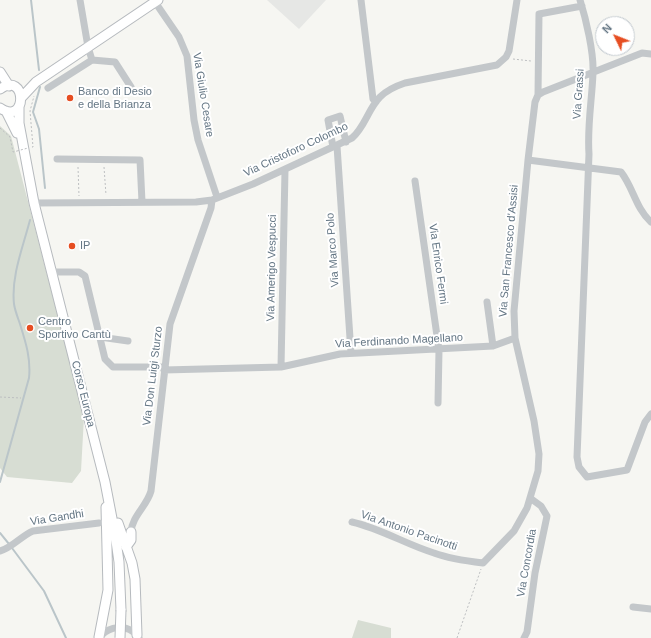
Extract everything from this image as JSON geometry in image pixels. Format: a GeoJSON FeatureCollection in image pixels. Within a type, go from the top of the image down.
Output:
{"type":"FeatureCollection","features":[{"type":"Feature","properties":{"kind":"main road"},"geometry":{"type":"LineString","coordinates":[[2,110],[13,110],[36,82],[157,1]]}},
{"type":"Feature","properties":{"kind":"main road"},"geometry":{"type":"LineString","coordinates":[[0,72],[12,87],[20,92],[20,102]]}},
{"type":"Feature","properties":{"kind":"main road"},"geometry":{"type":"LineString","coordinates":[[0,89],[36,82]]}},
{"type":"Feature","properties":{"kind":"main road","name":"Corso Europa"},"geometry":{"type":"LineString","coordinates":[[20,102],[19,123],[23,151],[34,203],[53,272],[105,482],[116,534],[121,610],[120,638]]}},
{"type":"Feature","properties":{"kind":"main road","name":"Corso Europa"},"geometry":{"type":"LineString","coordinates":[[2,110],[23,151]]}},
{"type":"Feature","properties":{"kind":"main road"},"geometry":{"type":"LineString","coordinates":[[99,638],[108,590],[103,523],[105,482]]}},
{"type":"Feature","properties":{"kind":"main road"},"geometry":{"type":"LineString","coordinates":[[105,482],[135,579],[139,637]]}},
{"type":"Feature","properties":{"kind":"main road"},"geometry":{"type":"LineString","coordinates":[[126,547],[131,540],[131,532]]}},
{"type":"Feature","properties":{"kind":"street"},"geometry":{"type":"LineString","coordinates":[[80,0],[88,47],[92,60]]}},
{"type":"Feature","properties":{"kind":"street"},"geometry":{"type":"LineString","coordinates":[[361,0],[373,99],[376,102]]}},
{"type":"Feature","properties":{"kind":"street"},"geometry":{"type":"LineString","coordinates":[[506,57],[510,51],[517,0]]}},
{"type":"Feature","properties":{"kind":"street","name":"Via Giulio Cesare"},"geometry":{"type":"LineString","coordinates":[[157,1],[179,37],[187,56],[194,120],[198,140],[215,199]]}},
{"type":"Feature","properties":{"kind":"street","name":"Via San Francesco d'Assisi"},"geometry":{"type":"LineString","coordinates":[[483,563],[514,532],[527,508],[538,471],[539,454],[534,420],[515,338],[514,311],[528,160],[535,102],[538,95],[537,89],[540,62],[539,14],[581,3]]}},
{"type":"Feature","properties":{"kind":"street","name":"Via Grassi"},"geometry":{"type":"LineString","coordinates":[[581,3],[586,17],[593,72],[588,132],[577,457],[580,467],[587,477],[627,470],[645,422],[651,414]]}},
{"type":"Feature","properties":{"kind":"street"},"geometry":{"type":"LineString","coordinates":[[538,95],[593,72],[642,54],[651,54]]}},
{"type":"Feature","properties":{"kind":"street","name":"Via Cristoforo Colombo"},"geometry":{"type":"LineString","coordinates":[[34,203],[142,202],[215,199],[285,170],[346,142],[363,127],[376,102],[387,91],[405,83],[491,68],[506,57]]}},
{"type":"Feature","properties":{"kind":"street"},"geometry":{"type":"LineString","coordinates":[[48,88],[92,60],[116,62],[131,87]]}},
{"type":"Feature","properties":{"kind":"street","name":"Via Marco Polo"},"geometry":{"type":"LineString","coordinates":[[346,142],[340,116],[328,120],[335,147],[351,353]]}},
{"type":"Feature","properties":{"kind":"street"},"geometry":{"type":"LineString","coordinates":[[57,159],[140,160],[142,202]]}},
{"type":"Feature","properties":{"kind":"street"},"geometry":{"type":"LineString","coordinates":[[528,160],[621,172],[627,179],[637,204],[651,222]]}},
{"type":"Feature","properties":{"kind":"street","name":"Via Amerigo Vespucci"},"geometry":{"type":"LineString","coordinates":[[281,367],[285,170]]}},
{"type":"Feature","properties":{"kind":"street","name":"Via Enrico Fermi"},"geometry":{"type":"LineString","coordinates":[[415,181],[439,350],[438,402]]}},
{"type":"Feature","properties":{"kind":"street","name":"Via Don Luigi Sturzo"},"geometry":{"type":"LineString","coordinates":[[131,532],[133,524],[146,505],[151,491],[170,324],[215,199]]}},
{"type":"Feature","properties":{"kind":"street","name":"Via Ferdinando Magellano"},"geometry":{"type":"LineString","coordinates":[[53,272],[79,272],[85,276],[105,359],[113,367],[281,367],[351,353],[439,350],[493,346],[515,338]]}},
{"type":"Feature","properties":{"kind":"street"},"geometry":{"type":"LineString","coordinates":[[487,302],[493,346]]}},
{"type":"Feature","properties":{"kind":"street"},"geometry":{"type":"LineString","coordinates":[[100,337],[128,341]]}},
{"type":"Feature","properties":{"kind":"street","name":"Via Concordia"},"geometry":{"type":"LineString","coordinates":[[524,638],[527,632],[535,574],[547,516],[541,506],[530,498]]}},
{"type":"Feature","properties":{"kind":"street","name":"Via Antonio Pacinotti"},"geometry":{"type":"LineString","coordinates":[[352,522],[375,528],[434,554],[458,560],[483,563]]}},
{"type":"Feature","properties":{"kind":"street","name":"Via Gandhi"},"geometry":{"type":"LineString","coordinates":[[2,551],[33,531],[103,523]]}},
{"type":"Feature","properties":{"kind":"street"},"geometry":{"type":"LineString","coordinates":[[633,607],[651,609]]}},
{"type":"Feature","properties":{"kind":"street"},"geometry":{"type":"LineString","coordinates":[[99,638],[108,629],[120,627],[127,628],[139,637]]}},
{"type":"Feature","properties":{"kind":"path"},"geometry":{"type":"LineString","coordinates":[[506,57],[509,59],[540,62]]}},
{"type":"Feature","properties":{"kind":"path"},"geometry":{"type":"LineString","coordinates":[[0,128],[10,136],[13,152],[23,151],[33,147],[30,111],[36,92]]}},
{"type":"Feature","properties":{"kind":"path"},"geometry":{"type":"LineString","coordinates":[[77,160],[79,202]]}},
{"type":"Feature","properties":{"kind":"path"},"geometry":{"type":"LineString","coordinates":[[103,160],[107,202]]}},
{"type":"Feature","properties":{"kind":"path"},"geometry":{"type":"LineString","coordinates":[[0,397],[21,398]]}},
{"type":"Feature","properties":{"kind":"path"},"geometry":{"type":"LineString","coordinates":[[457,638],[483,563]]}},
{"type":"Feature","properties":{"kind":"shaded area"},"geometry":{"type":"Polygon","coordinates":[[[267,0],[326,0],[299,29],[267,0]]]}},
{"type":"Feature","properties":{"kind":"shaded area","name":"Centro Sportivo Cantù"},"geometry":{"type":"Polygon","coordinates":[[[0,126],[11,136],[84,417],[81,471],[72,483],[7,477],[0,468],[0,126]]]}},
{"type":"Feature","properties":{"kind":"shaded area"},"geometry":{"type":"Polygon","coordinates":[[[358,620],[391,628],[391,638],[352,638],[358,620]]]}},
{"type":"Feature","properties":{"kind":"waterway"},"geometry":{"type":"LineString","coordinates":[[31,0],[39,70]]}},
{"type":"Feature","properties":{"kind":"waterway"},"geometry":{"type":"LineString","coordinates":[[40,87],[33,112],[39,129],[45,188]]}},
{"type":"Feature","properties":{"kind":"waterway"},"geometry":{"type":"LineString","coordinates":[[0,482],[29,378],[28,351],[14,304],[14,283],[18,262],[30,220]]}},
{"type":"Feature","properties":{"kind":"waterway"},"geometry":{"type":"LineString","coordinates":[[0,533],[9,544]]}},
{"type":"Feature","properties":{"kind":"waterway"},"geometry":{"type":"LineString","coordinates":[[12,548],[44,591],[66,638]]}},
{"type":"Feature","properties":{"kind":"place","name":"Banco di Desio e della Brianza"},"geometry":{"type":"Point","coordinates":[70,98]}},
{"type":"Feature","properties":{"kind":"place","name":"IP"},"geometry":{"type":"Point","coordinates":[72,246]}},
{"type":"Feature","properties":{"kind":"place","name":"Centro Sportivo Cantù"},"geometry":{"type":"Point","coordinates":[30,328]}}]}
